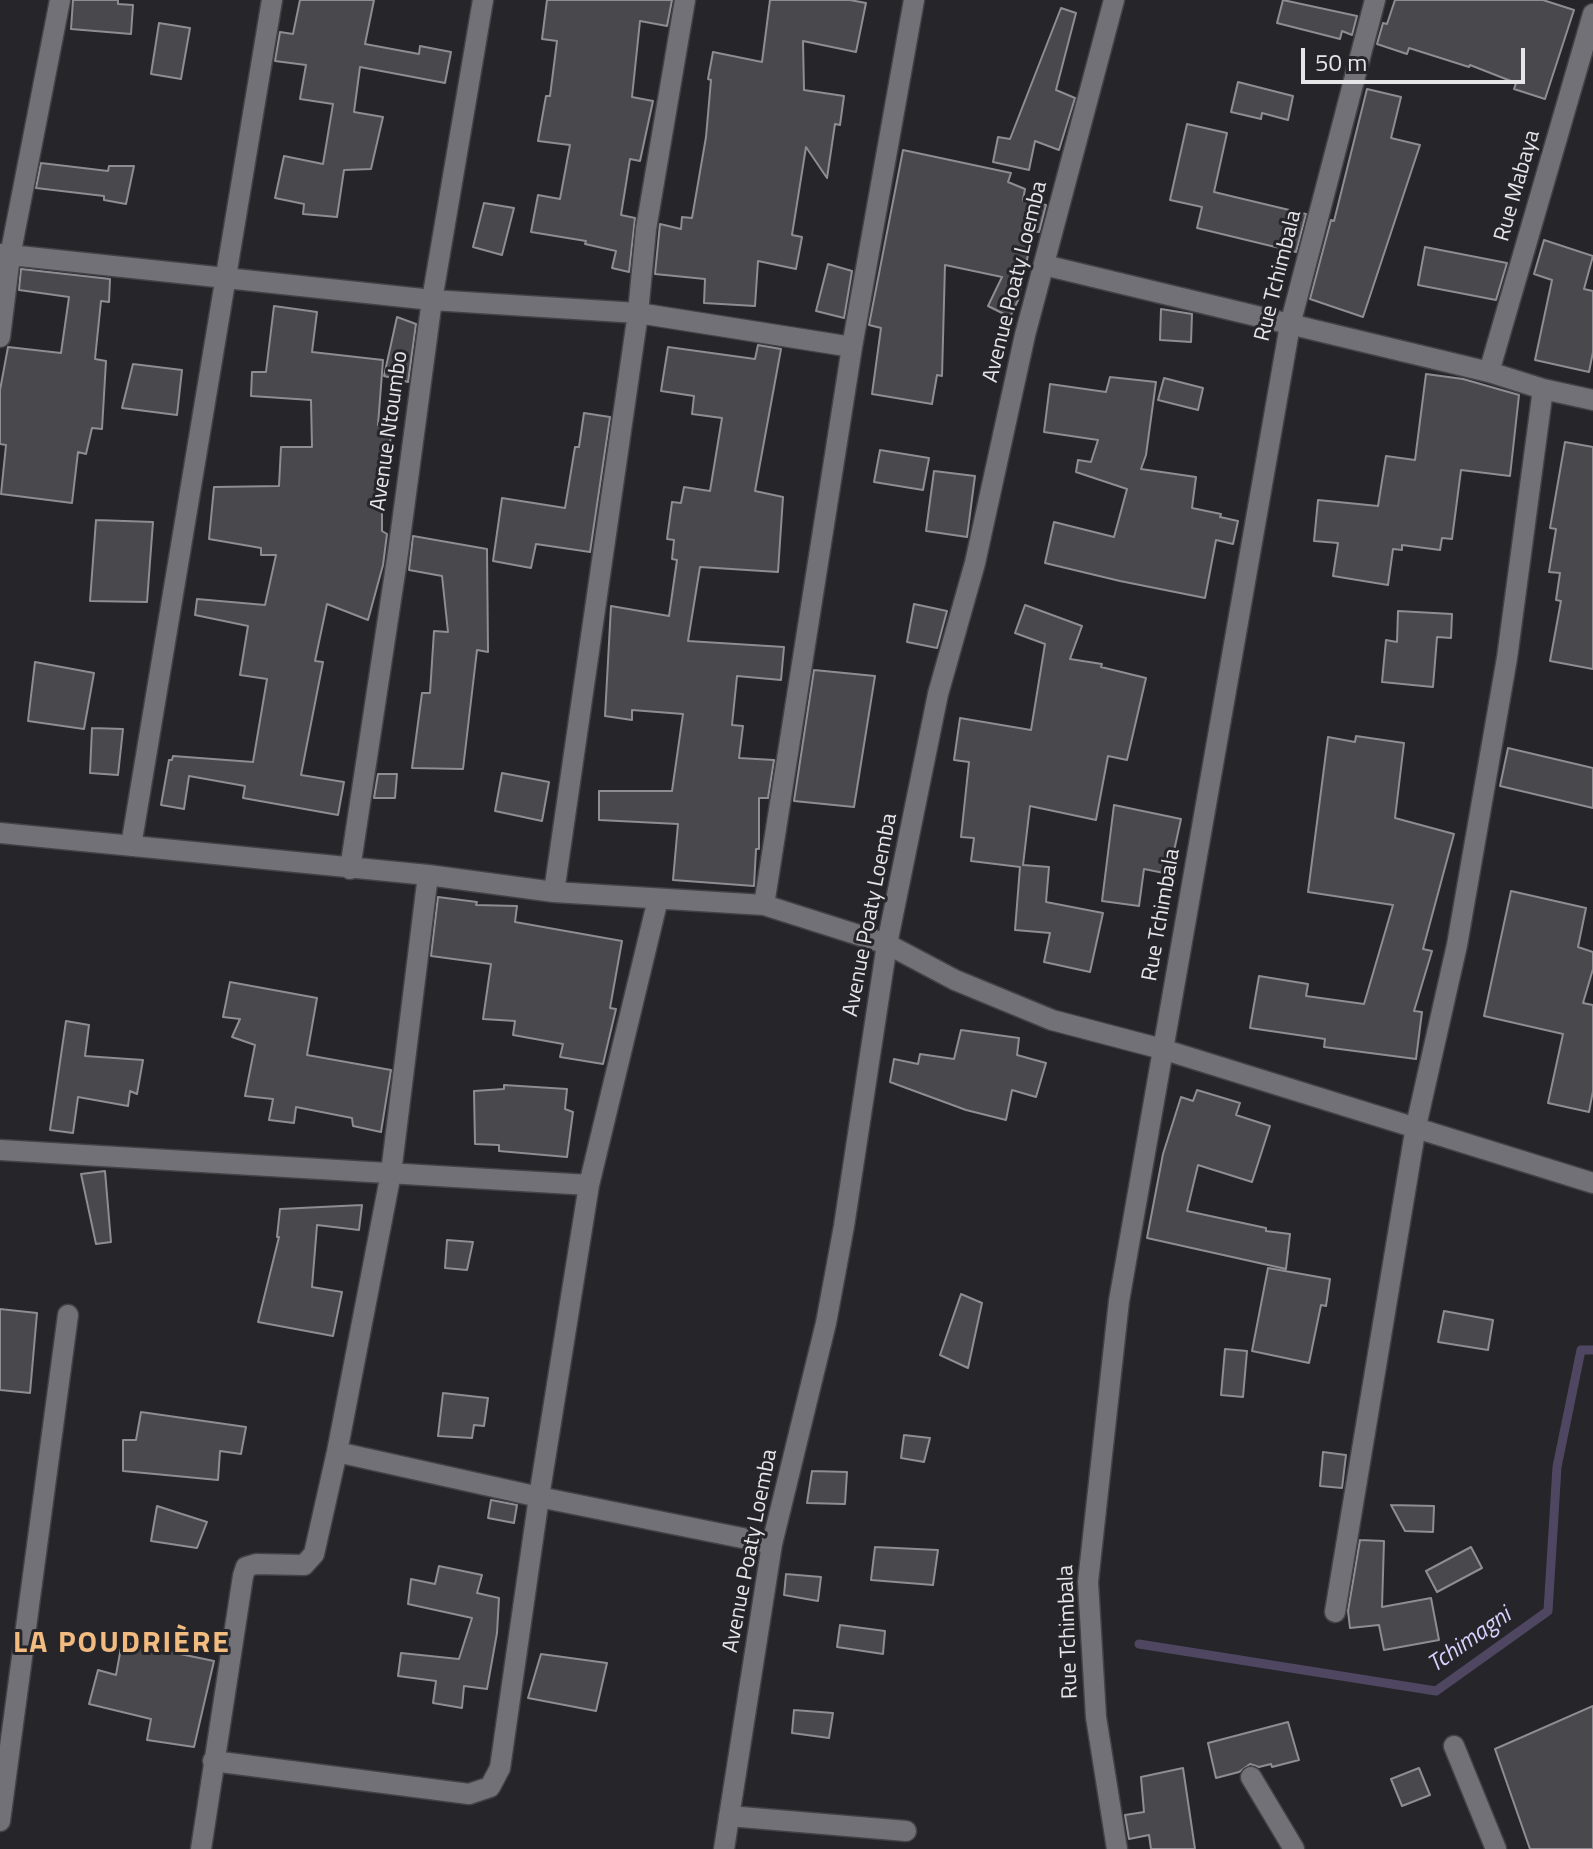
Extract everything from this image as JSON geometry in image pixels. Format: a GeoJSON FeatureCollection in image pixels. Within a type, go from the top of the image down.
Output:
{"type":"FeatureCollection","features":[{"type":"Feature","properties":{"kind":"street"},"geometry":{"type":"LineString","coordinates":[[0,337],[5,255],[60,0]]}},
{"type":"Feature","properties":{"kind":"street"},"geometry":{"type":"LineString","coordinates":[[131,846],[272,0]]}},
{"type":"Feature","properties":{"kind":"street","name":"Avenue Ntoumbo"},"geometry":{"type":"LineString","coordinates":[[350,869],[398,553],[432,300],[483,0]]}},
{"type":"Feature","properties":{"kind":"street"},"geometry":{"type":"LineString","coordinates":[[554,892],[638,313],[646,229],[685,0]]}},
{"type":"Feature","properties":{"kind":"street"},"geometry":{"type":"LineString","coordinates":[[764,905],[852,347],[914,0]]}},
{"type":"Feature","properties":{"kind":"street","name":"Avenue Poaty Loemba"},"geometry":{"type":"LineString","coordinates":[[724,1849],[772,1544],[826,1323],[887,944],[945,664],[975,563],[1025,335],[1114,0]]}},
{"type":"Feature","properties":{"kind":"street","name":"Rue Tchimbala"},"geometry":{"type":"LineString","coordinates":[[1117,1849],[1096,1717],[1088,1582],[1119,1301],[1290,325],[1375,0]]}},
{"type":"Feature","properties":{"kind":"street","name":"Rue Mabaya"},"geometry":{"type":"LineString","coordinates":[[1489,372],[1593,14]]}},
{"type":"Feature","properties":{"kind":"street"},"geometry":{"type":"LineString","coordinates":[[5,255],[432,300],[638,313],[852,347]]}},
{"type":"Feature","properties":{"kind":"street"},"geometry":{"type":"LineString","coordinates":[[1044,265],[1593,400]]}},
{"type":"Feature","properties":{"kind":"street"},"geometry":{"type":"LineString","coordinates":[[1335,1612],[1416,1126],[1457,945],[1499,703],[1543,389]]}},
{"type":"Feature","properties":{"kind":"street"},"geometry":{"type":"LineString","coordinates":[[0,833],[428,875],[554,892],[764,905],[887,944],[955,980],[1052,1020],[1162,1049],[1593,1183]]}},
{"type":"Feature","properties":{"kind":"street"},"geometry":{"type":"LineString","coordinates":[[201,1849],[246,1567],[256,1564],[304,1565],[314,1554],[391,1173],[428,875]]}},
{"type":"Feature","properties":{"kind":"street"},"geometry":{"type":"LineString","coordinates":[[213,1761],[469,1794],[490,1787],[500,1768],[589,1185],[658,899]]}},
{"type":"Feature","properties":{"kind":"street"},"geometry":{"type":"LineString","coordinates":[[0,1150],[589,1185]]}},
{"type":"Feature","properties":{"kind":"street"},"geometry":{"type":"LineString","coordinates":[[0,1821],[68,1315]]}},
{"type":"Feature","properties":{"kind":"street"},"geometry":{"type":"LineString","coordinates":[[337,1452],[772,1544]]}},
{"type":"Feature","properties":{"kind":"street"},"geometry":{"type":"LineString","coordinates":[[1454,1746],[1496,1849]]}},
{"type":"Feature","properties":{"kind":"street"},"geometry":{"type":"LineString","coordinates":[[1251,1777],[1294,1849]]}},
{"type":"Feature","properties":{"kind":"street"},"geometry":{"type":"LineString","coordinates":[[729,1816],[906,1831]]}},
{"type":"Feature","properties":{"kind":"building"},"geometry":{"type":"Polygon","coordinates":[[[73,0],[118,0],[118,4],[133,5],[131,34],[71,29],[73,0]]]}},
{"type":"Feature","properties":{"kind":"building"},"geometry":{"type":"Polygon","coordinates":[[[300,0],[374,0],[365,44],[419,54],[420,46],[451,52],[445,83],[360,67],[354,112],[383,117],[371,169],[344,170],[337,217],[303,214],[304,204],[275,198],[284,156],[323,164],[333,104],[300,99],[306,65],[275,61],[280,32],[293,34],[300,0]]]}},
{"type":"Feature","properties":{"kind":"building"},"geometry":{"type":"Polygon","coordinates":[[[547,0],[672,0],[667,26],[640,21],[632,97],[653,101],[640,161],[630,159],[621,215],[635,218],[629,272],[612,268],[616,251],[585,244],[586,241],[531,232],[538,195],[560,199],[570,145],[538,141],[546,96],[550,96],[557,41],[542,39],[547,0]]]}},
{"type":"Feature","properties":{"kind":"building"},"geometry":{"type":"Polygon","coordinates":[[[770,0],[850,0],[866,3],[856,52],[803,41],[804,90],[844,96],[840,125],[835,124],[827,178],[806,147],[792,235],[802,237],[796,269],[758,261],[755,306],[704,303],[705,279],[655,274],[660,224],[681,229],[682,217],[692,218],[706,137],[711,80],[708,79],[713,52],[762,62],[770,0]]]}},
{"type":"Feature","properties":{"kind":"building"},"geometry":{"type":"Polygon","coordinates":[[[1283,0],[1357,16],[1352,35],[1342,31],[1340,39],[1277,23],[1283,0]]]}},
{"type":"Feature","properties":{"kind":"building"},"geometry":{"type":"Polygon","coordinates":[[[1395,0],[1543,0],[1574,10],[1545,99],[1514,89],[1516,83],[1470,65],[1409,48],[1407,54],[1377,44],[1395,0]]]}},
{"type":"Feature","properties":{"kind":"building"},"geometry":{"type":"Polygon","coordinates":[[[1061,8],[1076,13],[1056,90],[1075,98],[1059,150],[1035,141],[1029,170],[993,162],[998,137],[1010,139],[1061,8]]]}},
{"type":"Feature","properties":{"kind":"building"},"geometry":{"type":"Polygon","coordinates":[[[159,23],[190,28],[181,79],[151,74],[159,23]]]}},
{"type":"Feature","properties":{"kind":"building"},"geometry":{"type":"Polygon","coordinates":[[[1238,82],[1293,96],[1288,120],[1262,113],[1261,119],[1231,112],[1238,82]]]}},
{"type":"Feature","properties":{"kind":"building"},"geometry":{"type":"Polygon","coordinates":[[[1367,89],[1401,97],[1391,138],[1420,145],[1363,317],[1310,299],[1331,220],[1334,221],[1367,89]]]}},
{"type":"Feature","properties":{"kind":"building"},"geometry":{"type":"Polygon","coordinates":[[[1187,124],[1227,133],[1214,192],[1306,214],[1296,252],[1197,228],[1202,207],[1170,200],[1187,124]]]}},
{"type":"Feature","properties":{"kind":"building"},"geometry":{"type":"Polygon","coordinates":[[[903,150],[1011,173],[1008,182],[1025,189],[1023,200],[1046,205],[1039,232],[1033,231],[1019,298],[1010,317],[988,306],[1002,277],[945,265],[942,376],[937,375],[932,404],[872,394],[881,328],[869,325],[903,150]]]}},
{"type":"Feature","properties":{"kind":"building"},"geometry":{"type":"Polygon","coordinates":[[[41,163],[108,171],[109,166],[134,166],[126,204],[104,200],[104,196],[36,188],[41,163]]]}},
{"type":"Feature","properties":{"kind":"building"},"geometry":{"type":"Polygon","coordinates":[[[484,203],[514,208],[502,255],[473,247],[484,203]]]}},
{"type":"Feature","properties":{"kind":"building"},"geometry":{"type":"Polygon","coordinates":[[[1544,240],[1593,256],[1584,289],[1593,291],[1593,352],[1589,372],[1535,360],[1552,280],[1534,274],[1544,240]]]}},
{"type":"Feature","properties":{"kind":"building"},"geometry":{"type":"Polygon","coordinates":[[[1425,247],[1507,263],[1496,300],[1418,285],[1425,247]]]}},
{"type":"Feature","properties":{"kind":"building"},"geometry":{"type":"Polygon","coordinates":[[[828,264],[852,271],[844,318],[816,311],[828,264]]]}},
{"type":"Feature","properties":{"kind":"building"},"geometry":{"type":"Polygon","coordinates":[[[21,269],[110,279],[109,302],[101,301],[95,359],[106,361],[102,429],[92,428],[86,454],[78,452],[72,503],[1,494],[6,445],[0,444],[0,390],[8,347],[61,353],[69,297],[19,290],[21,269]]]}},
{"type":"Feature","properties":{"kind":"building"},"geometry":{"type":"Polygon","coordinates":[[[274,306],[317,312],[312,352],[383,360],[378,425],[392,427],[382,508],[382,531],[387,534],[383,565],[368,620],[327,604],[315,661],[323,662],[301,775],[344,782],[338,815],[243,798],[245,786],[189,776],[184,809],[161,805],[169,760],[173,756],[253,762],[267,679],[240,675],[248,626],[195,615],[197,599],[265,605],[276,555],[261,555],[261,548],[209,539],[214,487],[279,486],[281,447],[312,447],[311,400],[251,396],[252,372],[266,372],[274,306]]]}},
{"type":"Feature","properties":{"kind":"building"},"geometry":{"type":"Polygon","coordinates":[[[1161,309],[1192,314],[1191,342],[1160,340],[1161,309]]]}},
{"type":"Feature","properties":{"kind":"building"},"geometry":{"type":"Polygon","coordinates":[[[397,317],[416,324],[408,382],[384,376],[397,317]]]}},
{"type":"Feature","properties":{"kind":"building"},"geometry":{"type":"Polygon","coordinates":[[[758,345],[781,349],[755,491],[783,497],[778,572],[700,567],[688,641],[784,647],[781,680],[737,676],[732,725],[743,726],[739,758],[774,760],[768,798],[759,798],[759,849],[756,849],[754,886],[673,880],[678,824],[599,820],[599,791],[672,791],[683,714],[632,710],[632,720],[605,716],[611,606],[669,616],[677,560],[672,559],[674,540],[667,539],[672,502],[681,503],[684,487],[710,491],[722,418],[692,414],[694,396],[661,391],[668,347],[755,359],[758,345]]]}},
{"type":"Feature","properties":{"kind":"building"},"geometry":{"type":"Polygon","coordinates":[[[133,364],[182,370],[177,415],[122,408],[133,364]]]}},
{"type":"Feature","properties":{"kind":"building"},"geometry":{"type":"Polygon","coordinates":[[[1426,374],[1463,379],[1519,395],[1510,476],[1461,470],[1452,539],[1442,538],[1440,550],[1402,545],[1402,550],[1393,549],[1388,585],[1333,576],[1338,543],[1314,541],[1318,500],[1378,506],[1386,456],[1415,460],[1426,374]]]}},
{"type":"Feature","properties":{"kind":"building"},"geometry":{"type":"Polygon","coordinates":[[[1110,377],[1156,382],[1146,455],[1141,469],[1196,477],[1192,508],[1238,521],[1233,544],[1216,540],[1205,598],[1045,563],[1054,522],[1114,537],[1127,489],[1076,472],[1078,460],[1091,462],[1098,440],[1044,432],[1050,384],[1106,392],[1110,377]]]}},
{"type":"Feature","properties":{"kind":"building"},"geometry":{"type":"Polygon","coordinates":[[[1164,378],[1203,388],[1198,410],[1158,400],[1164,378]]]}},
{"type":"Feature","properties":{"kind":"building"},"geometry":{"type":"Polygon","coordinates":[[[584,413],[610,417],[590,552],[536,544],[531,568],[493,561],[502,498],[565,508],[584,413]]]}},
{"type":"Feature","properties":{"kind":"building"},"geometry":{"type":"Polygon","coordinates":[[[1565,442],[1593,447],[1593,669],[1550,661],[1561,601],[1556,600],[1560,573],[1549,572],[1556,529],[1550,528],[1565,442]]]}},
{"type":"Feature","properties":{"kind":"building"},"geometry":{"type":"Polygon","coordinates":[[[880,450],[929,458],[923,490],[874,482],[880,450]]]}},
{"type":"Feature","properties":{"kind":"building"},"geometry":{"type":"Polygon","coordinates":[[[934,471],[975,476],[967,537],[926,531],[934,471]]]}},
{"type":"Feature","properties":{"kind":"building"},"geometry":{"type":"Polygon","coordinates":[[[96,520],[153,522],[147,602],[90,601],[96,520]]]}},
{"type":"Feature","properties":{"kind":"building"},"geometry":{"type":"Polygon","coordinates":[[[413,536],[487,549],[488,652],[477,650],[463,769],[412,768],[422,693],[430,693],[434,631],[448,632],[442,576],[409,570],[413,536]]]}},
{"type":"Feature","properties":{"kind":"building"},"geometry":{"type":"Polygon","coordinates":[[[914,604],[947,611],[937,648],[907,642],[914,604]]]}},
{"type":"Feature","properties":{"kind":"building"},"geometry":{"type":"Polygon","coordinates":[[[1025,605],[1082,626],[1070,659],[1102,664],[1101,667],[1146,678],[1127,760],[1108,756],[1096,820],[1030,806],[1023,865],[1049,867],[1046,902],[1103,913],[1090,972],[1044,962],[1050,933],[1015,930],[1020,867],[971,861],[974,838],[961,837],[969,762],[954,760],[960,718],[1031,730],[1045,644],[1015,633],[1025,605]]]}},
{"type":"Feature","properties":{"kind":"building"},"geometry":{"type":"Polygon","coordinates":[[[1398,611],[1452,614],[1451,638],[1437,637],[1433,687],[1382,682],[1386,640],[1397,642],[1398,611]]]}},
{"type":"Feature","properties":{"kind":"building"},"geometry":{"type":"Polygon","coordinates":[[[35,662],[94,673],[84,729],[28,721],[35,662]]]}},
{"type":"Feature","properties":{"kind":"building"},"geometry":{"type":"Polygon","coordinates":[[[814,670],[875,676],[854,807],[794,801],[814,670]]]}},
{"type":"Feature","properties":{"kind":"building"},"geometry":{"type":"Polygon","coordinates":[[[92,728],[123,729],[118,775],[90,773],[92,728]]]}},
{"type":"Feature","properties":{"kind":"building"},"geometry":{"type":"Polygon","coordinates":[[[1356,736],[1404,743],[1395,818],[1454,834],[1423,949],[1432,951],[1414,1011],[1422,1012],[1416,1059],[1324,1047],[1325,1039],[1250,1028],[1259,976],[1308,984],[1306,996],[1364,1004],[1393,905],[1308,892],[1328,737],[1355,742],[1356,736]]]}},
{"type":"Feature","properties":{"kind":"building"},"geometry":{"type":"Polygon","coordinates":[[[1508,748],[1593,768],[1593,808],[1500,786],[1508,748]]]}},
{"type":"Feature","properties":{"kind":"building"},"geometry":{"type":"Polygon","coordinates":[[[502,773],[549,782],[542,821],[495,811],[502,773]]]}},
{"type":"Feature","properties":{"kind":"building"},"geometry":{"type":"Polygon","coordinates":[[[378,774],[397,774],[395,798],[374,798],[378,774]]]}},
{"type":"Feature","properties":{"kind":"building"},"geometry":{"type":"Polygon","coordinates":[[[1114,805],[1181,819],[1169,874],[1144,869],[1139,906],[1102,901],[1114,805]]]}},
{"type":"Feature","properties":{"kind":"building"},"geometry":{"type":"Polygon","coordinates":[[[1511,891],[1586,908],[1578,947],[1593,952],[1593,969],[1583,1003],[1593,1005],[1593,1091],[1589,1112],[1548,1103],[1563,1034],[1484,1016],[1511,891]]]}},
{"type":"Feature","properties":{"kind":"building"},"geometry":{"type":"Polygon","coordinates":[[[438,897],[477,902],[476,905],[517,906],[515,922],[622,941],[610,1008],[616,1009],[603,1064],[560,1057],[563,1044],[513,1035],[515,1021],[483,1019],[491,964],[431,956],[438,897]]]}},
{"type":"Feature","properties":{"kind":"building"},"geometry":{"type":"Polygon","coordinates":[[[230,982],[317,998],[307,1055],[391,1070],[381,1132],[353,1126],[352,1118],[296,1107],[294,1123],[269,1120],[273,1099],[245,1096],[255,1045],[232,1037],[240,1019],[223,1017],[230,982]]]}},
{"type":"Feature","properties":{"kind":"building"},"geometry":{"type":"Polygon","coordinates":[[[66,1021],[89,1025],[85,1056],[143,1060],[137,1094],[130,1091],[128,1106],[78,1097],[73,1133],[50,1130],[66,1021]]]}},
{"type":"Feature","properties":{"kind":"building"},"geometry":{"type":"Polygon","coordinates":[[[961,1030],[1019,1038],[1017,1055],[1046,1063],[1036,1097],[1012,1090],[1006,1120],[966,1110],[890,1082],[894,1059],[918,1064],[920,1054],[954,1059],[961,1030]]]}},
{"type":"Feature","properties":{"kind":"building"},"geometry":{"type":"Polygon","coordinates":[[[504,1085],[567,1089],[565,1109],[573,1112],[567,1157],[499,1151],[499,1145],[475,1144],[474,1091],[504,1089],[504,1085]]]}},
{"type":"Feature","properties":{"kind":"building"},"geometry":{"type":"Polygon","coordinates":[[[1197,1090],[1240,1103],[1236,1115],[1270,1126],[1252,1182],[1198,1165],[1187,1211],[1290,1234],[1286,1269],[1147,1238],[1163,1154],[1181,1097],[1193,1101],[1197,1090]]]}},
{"type":"Feature","properties":{"kind":"building"},"geometry":{"type":"Polygon","coordinates":[[[105,1171],[111,1242],[96,1244],[81,1174],[105,1171]]]}},
{"type":"Feature","properties":{"kind":"building"},"geometry":{"type":"Polygon","coordinates":[[[362,1205],[359,1230],[317,1225],[312,1287],[342,1292],[333,1336],[258,1322],[279,1237],[280,1209],[362,1205]]]}},
{"type":"Feature","properties":{"kind":"building"},"geometry":{"type":"Polygon","coordinates":[[[447,1240],[473,1242],[467,1270],[445,1268],[447,1240]]]}},
{"type":"Feature","properties":{"kind":"building"},"geometry":{"type":"Polygon","coordinates":[[[1268,1268],[1330,1279],[1326,1306],[1321,1305],[1309,1363],[1252,1351],[1268,1268]]]}},
{"type":"Feature","properties":{"kind":"building"},"geometry":{"type":"Polygon","coordinates":[[[961,1294],[982,1303],[968,1368],[940,1355],[961,1294]]]}},
{"type":"Feature","properties":{"kind":"building"},"geometry":{"type":"Polygon","coordinates":[[[0,1309],[37,1313],[30,1393],[0,1390],[0,1309]]]}},
{"type":"Feature","properties":{"kind":"building"},"geometry":{"type":"Polygon","coordinates":[[[1444,1311],[1493,1320],[1488,1350],[1438,1342],[1444,1311]]]}},
{"type":"Feature","properties":{"kind":"building"},"geometry":{"type":"Polygon","coordinates":[[[1225,1349],[1247,1351],[1243,1397],[1221,1395],[1225,1349]]]}},
{"type":"Feature","properties":{"kind":"building"},"geometry":{"type":"Polygon","coordinates":[[[443,1393],[488,1398],[484,1426],[474,1425],[472,1438],[438,1436],[443,1393]]]}},
{"type":"Feature","properties":{"kind":"building"},"geometry":{"type":"Polygon","coordinates":[[[141,1412],[246,1427],[241,1454],[220,1451],[218,1480],[123,1471],[123,1440],[136,1440],[141,1412]]]}},
{"type":"Feature","properties":{"kind":"building"},"geometry":{"type":"Polygon","coordinates":[[[904,1435],[930,1438],[924,1462],[901,1458],[904,1435]]]}},
{"type":"Feature","properties":{"kind":"building"},"geometry":{"type":"Polygon","coordinates":[[[1323,1452],[1346,1455],[1342,1488],[1320,1486],[1323,1452]]]}},
{"type":"Feature","properties":{"kind":"building"},"geometry":{"type":"Polygon","coordinates":[[[812,1471],[847,1472],[845,1504],[807,1503],[812,1471]]]}},
{"type":"Feature","properties":{"kind":"building"},"geometry":{"type":"Polygon","coordinates":[[[491,1500],[517,1505],[514,1523],[488,1518],[491,1500]]]}},
{"type":"Feature","properties":{"kind":"building"},"geometry":{"type":"Polygon","coordinates":[[[1391,1505],[1434,1506],[1433,1532],[1405,1531],[1391,1505]]]}},
{"type":"Feature","properties":{"kind":"building"},"geometry":{"type":"Polygon","coordinates":[[[157,1506],[207,1522],[197,1548],[151,1541],[157,1506]]]}},
{"type":"Feature","properties":{"kind":"building"},"geometry":{"type":"Polygon","coordinates":[[[1360,1540],[1384,1541],[1382,1607],[1431,1598],[1439,1640],[1384,1650],[1379,1625],[1350,1628],[1348,1611],[1360,1540]]]}},
{"type":"Feature","properties":{"kind":"building"},"geometry":{"type":"Polygon","coordinates":[[[875,1547],[938,1550],[933,1585],[871,1580],[875,1547]]]}},
{"type":"Feature","properties":{"kind":"building"},"geometry":{"type":"Polygon","coordinates":[[[1471,1547],[1482,1568],[1437,1592],[1426,1571],[1471,1547]]]}},
{"type":"Feature","properties":{"kind":"building"},"geometry":{"type":"Polygon","coordinates":[[[439,1566],[482,1575],[477,1593],[499,1598],[497,1633],[487,1689],[464,1686],[462,1708],[433,1703],[436,1681],[398,1676],[401,1653],[459,1659],[472,1618],[408,1604],[411,1579],[435,1584],[439,1566]]]}},
{"type":"Feature","properties":{"kind":"building"},"geometry":{"type":"Polygon","coordinates":[[[786,1574],[821,1577],[818,1601],[784,1595],[786,1574]]]}},
{"type":"Feature","properties":{"kind":"building"},"geometry":{"type":"Polygon","coordinates":[[[840,1625],[885,1631],[883,1654],[837,1647],[840,1625]]]}},
{"type":"Feature","properties":{"kind":"building"},"geometry":{"type":"Polygon","coordinates":[[[122,1642],[214,1661],[194,1747],[147,1740],[151,1719],[89,1704],[98,1670],[116,1675],[122,1642]]]}},
{"type":"Feature","properties":{"kind":"building"},"geometry":{"type":"Polygon","coordinates":[[[541,1654],[607,1663],[596,1711],[528,1698],[541,1654]]]}},
{"type":"Feature","properties":{"kind":"building"},"geometry":{"type":"Polygon","coordinates":[[[1593,1706],[1593,1849],[1530,1849],[1495,1749],[1593,1706]]]}},
{"type":"Feature","properties":{"kind":"building"},"geometry":{"type":"Polygon","coordinates":[[[794,1710],[833,1713],[829,1738],[792,1733],[794,1710]]]}},
{"type":"Feature","properties":{"kind":"building"},"geometry":{"type":"Polygon","coordinates":[[[1288,1722],[1299,1760],[1272,1767],[1271,1764],[1259,1767],[1250,1764],[1239,1772],[1216,1778],[1208,1743],[1288,1722]]]}},
{"type":"Feature","properties":{"kind":"building"},"geometry":{"type":"Polygon","coordinates":[[[1183,1768],[1195,1849],[1151,1849],[1149,1835],[1129,1839],[1125,1815],[1144,1812],[1141,1777],[1183,1768]]]}},
{"type":"Feature","properties":{"kind":"building"},"geometry":{"type":"Polygon","coordinates":[[[1419,1768],[1430,1795],[1402,1806],[1391,1779],[1419,1768]]]}},
{"type":"Feature","properties":{"kind":"waterway","name":"Tchimagni"},"geometry":{"type":"LineString","coordinates":[[1139,1644],[1436,1691],[1548,1611],[1557,1467],[1581,1350],[1593,1350]]}},
{"type":"Feature","properties":{"kind":"district","name":"LA POUDRIÈRE"},"geometry":{"type":"Point","coordinates":[122,1645]}}]}
